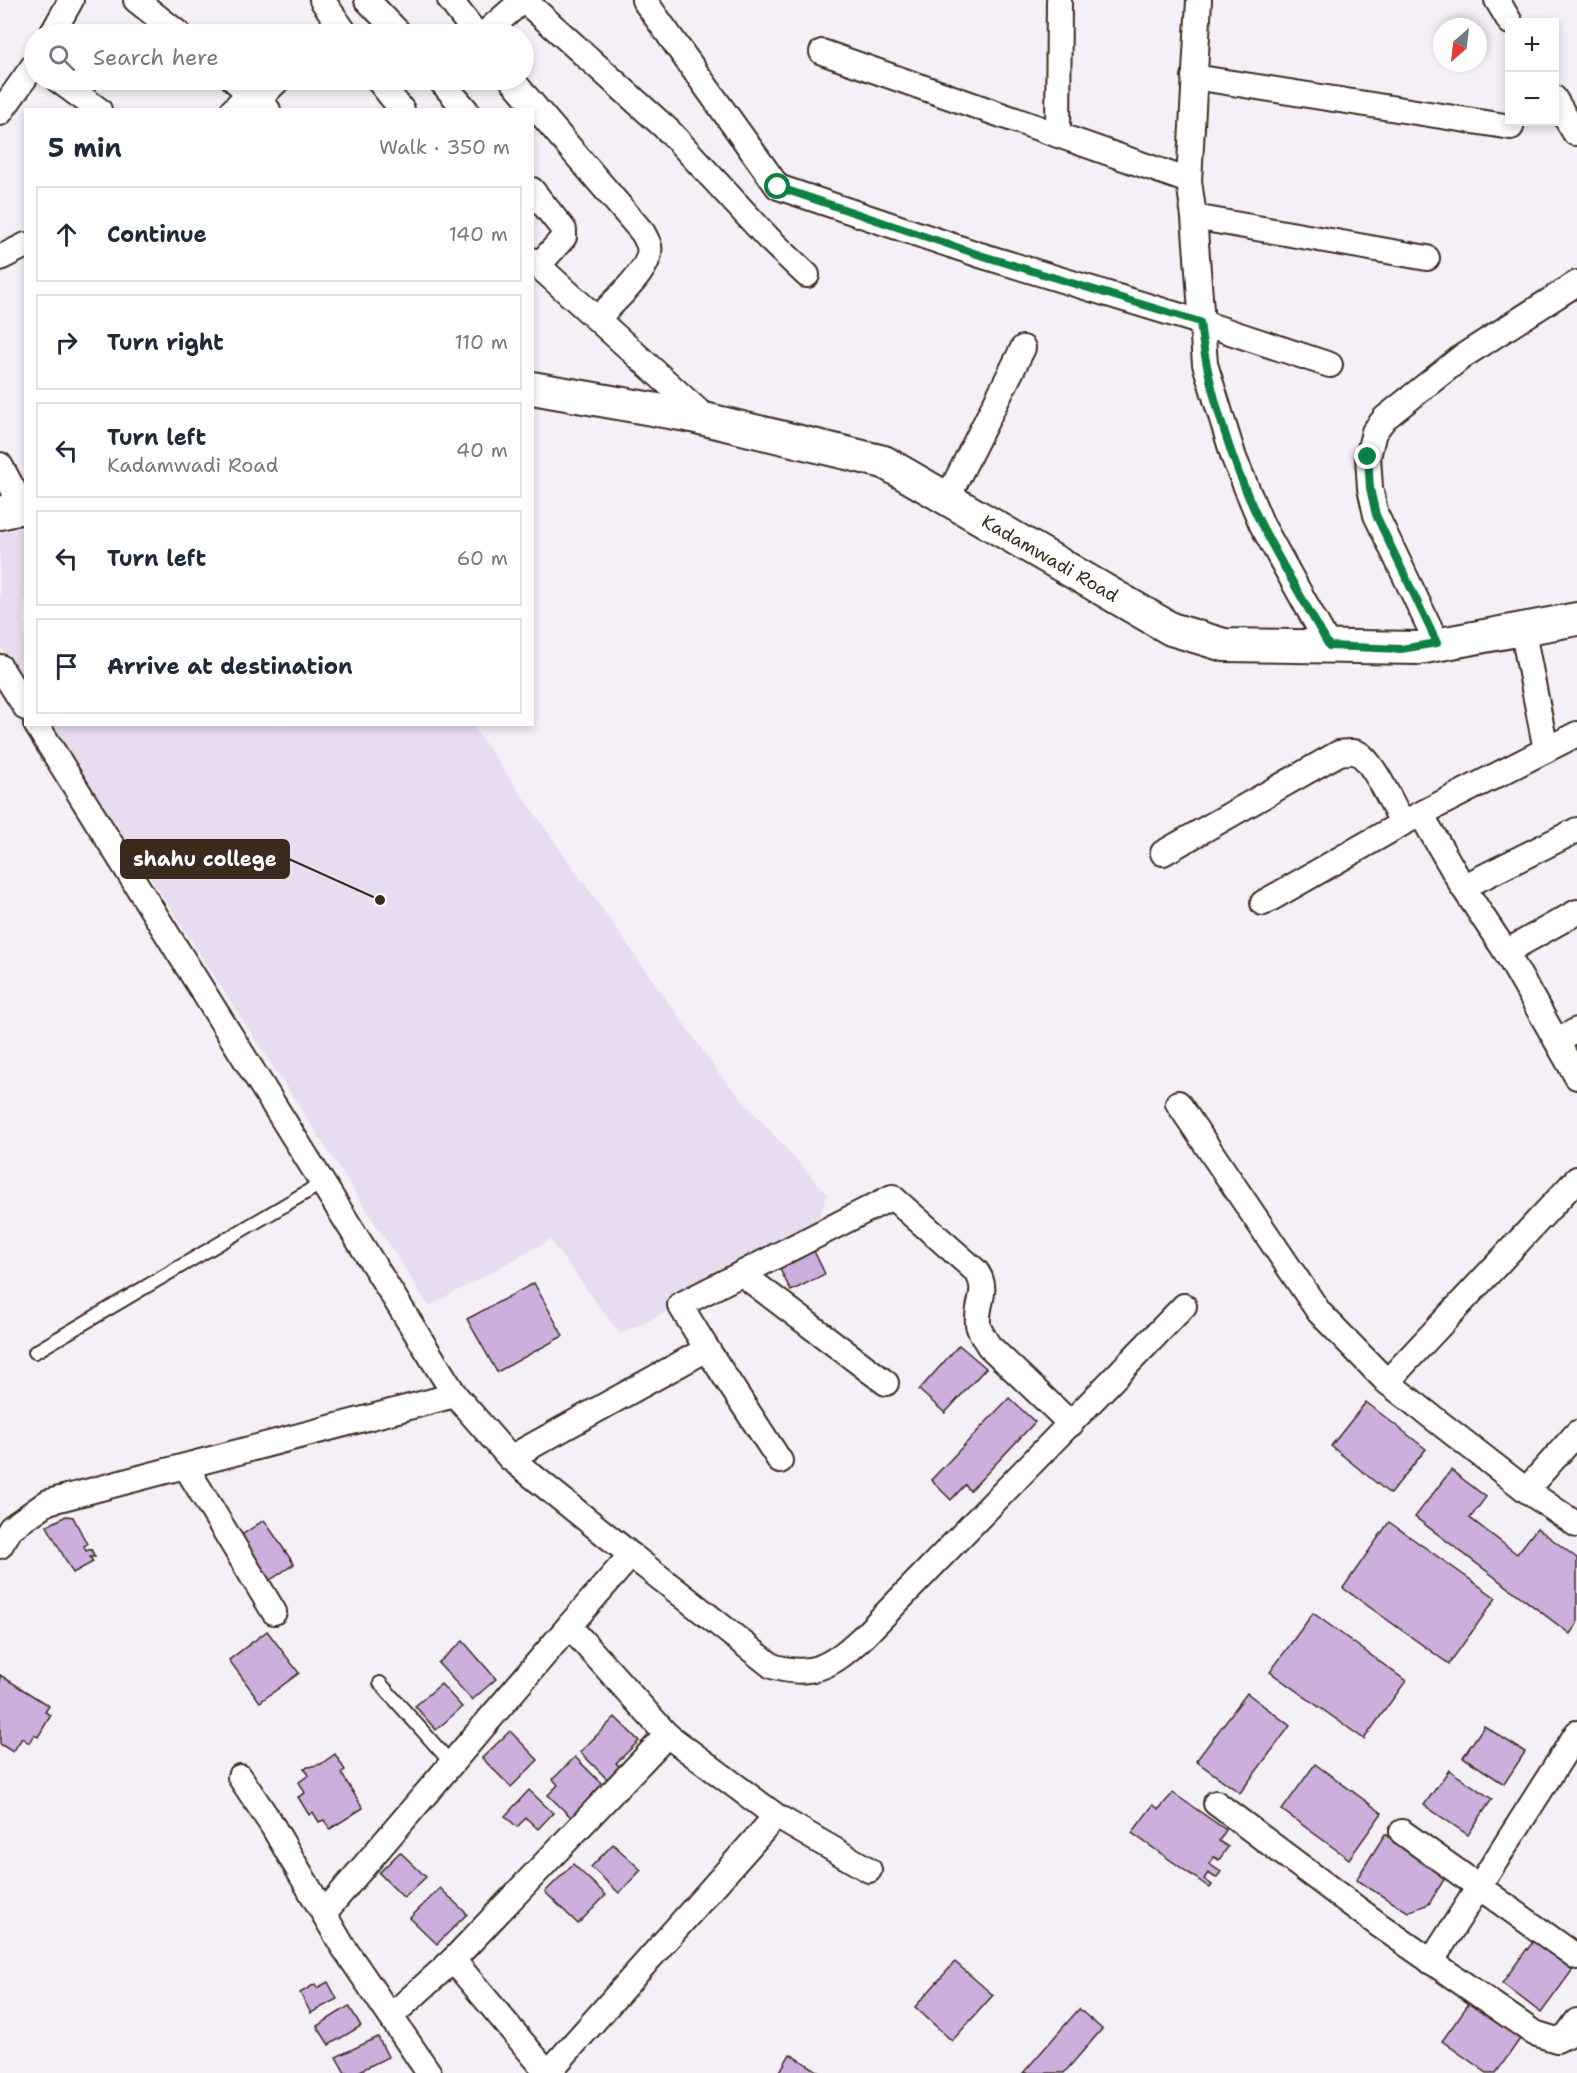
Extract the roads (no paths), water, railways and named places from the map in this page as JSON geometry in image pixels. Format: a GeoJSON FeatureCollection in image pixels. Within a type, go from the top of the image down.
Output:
{"type":"FeatureCollection","features":[{"type":"Feature","properties":{"kind":"street"},"geometry":{"type":"LineString","coordinates":[[57,24],[71,0]]}},
{"type":"Feature","properties":{"kind":"street"},"geometry":{"type":"LineString","coordinates":[[136,0],[166,24]]}},
{"type":"Feature","properties":{"kind":"street"},"geometry":{"type":"LineString","coordinates":[[367,0],[390,24]]}},
{"type":"Feature","properties":{"kind":"street"},"geometry":{"type":"LineString","coordinates":[[450,0],[468,24]]}},
{"type":"Feature","properties":{"kind":"street"},"geometry":{"type":"LineString","coordinates":[[495,24],[523,0],[670,132],[768,238],[807,275]]}},
{"type":"Feature","properties":{"kind":"street"},"geometry":{"type":"LineString","coordinates":[[644,0],[778,187],[980,255],[1200,322],[1330,365]]}},
{"type":"Feature","properties":{"kind":"street"},"geometry":{"type":"LineString","coordinates":[[1058,135],[1059,0]]}},
{"type":"Feature","properties":{"kind":"street"},"geometry":{"type":"LineString","coordinates":[[1198,0],[1189,181],[1194,217],[1200,322],[1205,364],[1234,458],[1262,525],[1329,646]]}},
{"type":"Feature","properties":{"kind":"street"},"geometry":{"type":"LineString","coordinates":[[1497,0],[1508,18]]}},
{"type":"Feature","properties":{"kind":"street"},"geometry":{"type":"LineString","coordinates":[[822,52],[1189,181]]}},
{"type":"Feature","properties":{"kind":"street"},"geometry":{"type":"LineString","coordinates":[[1194,77],[1510,127]]}},
{"type":"Feature","properties":{"kind":"street"},"geometry":{"type":"LineString","coordinates":[[0,113],[24,79]]}},
{"type":"Feature","properties":{"kind":"street"},"geometry":{"type":"LineString","coordinates":[[72,90],[96,108]]}},
{"type":"Feature","properties":{"kind":"street"},"geometry":{"type":"LineString","coordinates":[[248,98],[261,90]]}},
{"type":"Feature","properties":{"kind":"street"},"geometry":{"type":"LineString","coordinates":[[386,90],[400,108]]}},
{"type":"Feature","properties":{"kind":"street"},"geometry":{"type":"LineString","coordinates":[[449,90],[464,108]]}},
{"type":"Feature","properties":{"kind":"street"},"geometry":{"type":"LineString","coordinates":[[521,90],[643,233],[650,247],[647,261],[639,275],[598,318]]}},
{"type":"Feature","properties":{"kind":"street"},"geometry":{"type":"LineString","coordinates":[[1559,106],[1575,133]]}},
{"type":"Feature","properties":{"kind":"street"},"geometry":{"type":"LineString","coordinates":[[534,192],[564,230],[564,237],[535,263],[707,419]]}},
{"type":"Feature","properties":{"kind":"street"},"geometry":{"type":"LineString","coordinates":[[1194,217],[1427,258]]}},
{"type":"Feature","properties":{"kind":"street"},"geometry":{"type":"LineString","coordinates":[[0,258],[24,246]]}},
{"type":"Feature","properties":{"kind":"street"},"geometry":{"type":"LineString","coordinates":[[1437,643],[1376,515],[1370,488],[1368,457],[1374,432],[1385,418],[1462,356],[1577,284]]}},
{"type":"Feature","properties":{"kind":"street"},"geometry":{"type":"LineString","coordinates":[[947,499],[1023,348]]}},
{"type":"Feature","properties":{"kind":"street","name":"Kadamwadi Road"},"geometry":{"type":"LineString","coordinates":[[540,383],[707,419],[884,462],[1171,630],[1224,645],[1401,649],[1522,627],[1577,620]]}},
{"type":"Feature","properties":{"kind":"street"},"geometry":{"type":"LineString","coordinates":[[0,465],[16,509]]}},
{"type":"Feature","properties":{"kind":"street"},"geometry":{"type":"LineString","coordinates":[[1522,627],[1546,750]]}},
{"type":"Feature","properties":{"kind":"street"},"geometry":{"type":"LineString","coordinates":[[0,667],[24,705]]}},
{"type":"Feature","properties":{"kind":"street"},"geometry":{"type":"LineString","coordinates":[[37,726],[455,1395],[510,1458],[772,1666],[793,1673],[815,1670],[838,1659],[866,1634],[1184,1306]]}},
{"type":"Feature","properties":{"kind":"street"},"geometry":{"type":"LineString","coordinates":[[1263,903],[1412,819],[1577,734]]}},
{"type":"Feature","properties":{"kind":"street"},"geometry":{"type":"LineString","coordinates":[[1163,853],[1339,753],[1351,752],[1362,755],[1463,886],[1506,952],[1567,1036],[1577,1077]]}},
{"type":"Feature","properties":{"kind":"street"},"geometry":{"type":"LineString","coordinates":[[1463,886],[1577,830]]}},
{"type":"Feature","properties":{"kind":"street"},"geometry":{"type":"LineString","coordinates":[[1506,952],[1577,912]]}},
{"type":"Feature","properties":{"kind":"street"},"geometry":{"type":"LineString","coordinates":[[1178,1103],[1319,1311],[1387,1382],[1526,1490],[1577,1525]]}},
{"type":"Feature","properties":{"kind":"street"},"geometry":{"type":"LineString","coordinates":[[1387,1382],[1577,1179]]}},
{"type":"Feature","properties":{"kind":"street"},"geometry":{"type":"LineString","coordinates":[[780,1461],[706,1349],[680,1305],[892,1197],[976,1271],[984,1287],[978,1324],[981,1335],[989,1346],[1071,1424]]}},
{"type":"Feature","properties":{"kind":"street"},"geometry":{"type":"LineString","coordinates":[[742,1274],[886,1383]]}},
{"type":"Feature","properties":{"kind":"street"},"geometry":{"type":"LineString","coordinates":[[510,1458],[706,1349]]}},
{"type":"Feature","properties":{"kind":"street"},"geometry":{"type":"LineString","coordinates":[[4,1532],[48,1502],[89,1489],[186,1467],[455,1395]]}},
{"type":"Feature","properties":{"kind":"street"},"geometry":{"type":"LineString","coordinates":[[1526,1490],[1577,1433]]}},
{"type":"Feature","properties":{"kind":"street"},"geometry":{"type":"LineString","coordinates":[[186,1467],[274,1612]]}},
{"type":"Feature","properties":{"kind":"street"},"geometry":{"type":"LineString","coordinates":[[324,1913],[631,1555]]}},
{"type":"Feature","properties":{"kind":"street"},"geometry":{"type":"LineString","coordinates":[[569,1626],[667,1736],[776,1816],[869,1870]]}},
{"type":"Feature","properties":{"kind":"street"},"geometry":{"type":"LineString","coordinates":[[1431,1962],[1481,1887],[1577,1733]]}},
{"type":"Feature","properties":{"kind":"street"},"geometry":{"type":"LineString","coordinates":[[391,2016],[453,1960],[667,1736]]}},
{"type":"Feature","properties":{"kind":"street"},"geometry":{"type":"LineString","coordinates":[[240,1777],[324,1913],[429,2073]]}},
{"type":"Feature","properties":{"kind":"street"},"geometry":{"type":"LineString","coordinates":[[1216,1803],[1431,1962],[1534,2033],[1557,2040],[1567,2035],[1577,2021]]}},
{"type":"Feature","properties":{"kind":"street"},"geometry":{"type":"LineString","coordinates":[[453,1960],[548,2073],[776,1816]]}},
{"type":"Feature","properties":{"kind":"street"},"geometry":{"type":"LineString","coordinates":[[1402,1832],[1577,1957]]}},
{"type":"Feature","properties":{"kind":"lane"},"geometry":{"type":"LineString","coordinates":[[35,1352],[322,1183]]}},
{"type":"Feature","properties":{"kind":"lane"},"geometry":{"type":"LineString","coordinates":[[380,1683],[452,1764]]}},
{"type":"Feature","properties":{"kind":"place","name":"shahu college"},"geometry":{"type":"Point","coordinates":[380,900]}}]}
